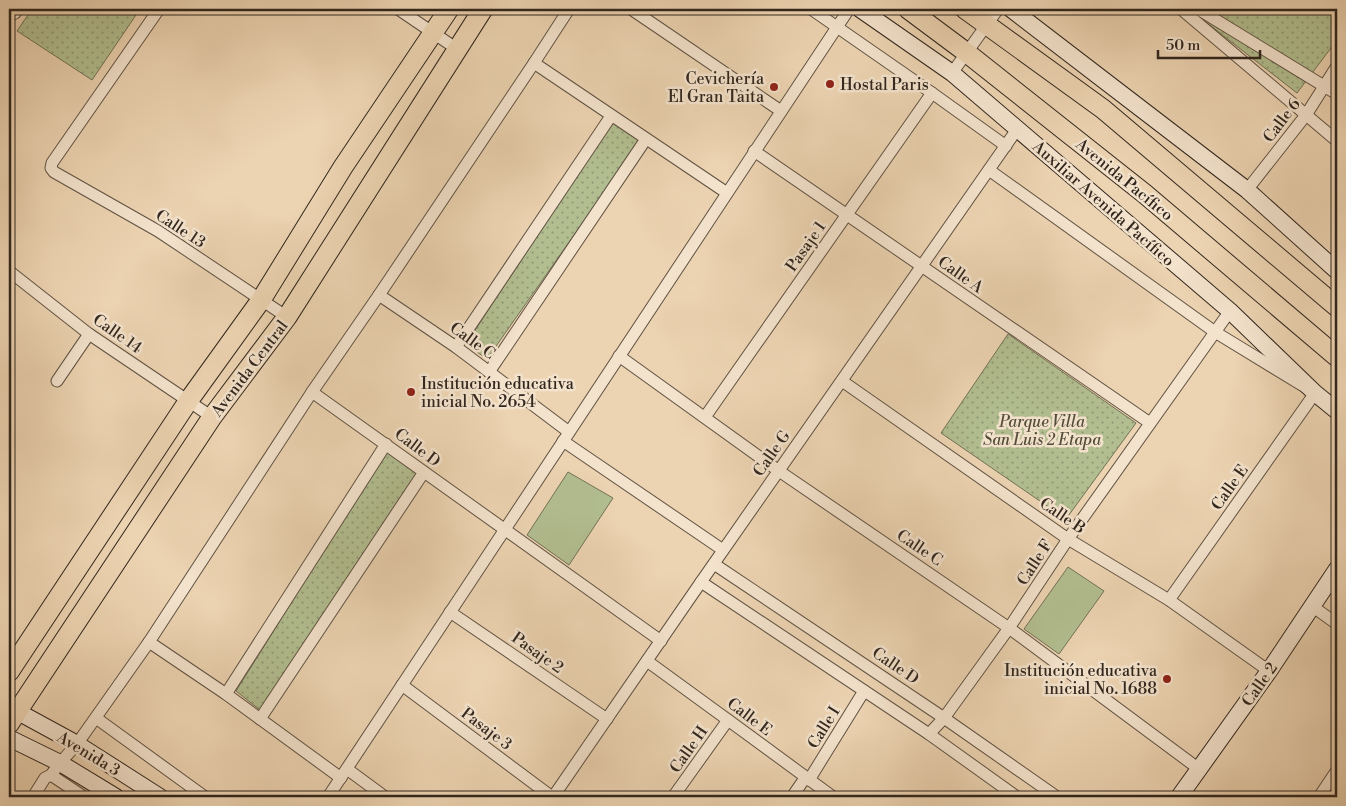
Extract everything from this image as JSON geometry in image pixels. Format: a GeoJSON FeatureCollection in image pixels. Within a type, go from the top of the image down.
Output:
{"type":"FeatureCollection","features":[{"type":"Feature","properties":{"kind":"main road","name":"Avenida Central"},"geometry":{"type":"LineString","coordinates":[[9,672],[189,400],[261,300],[343,167],[448,9]]}},
{"type":"Feature","properties":{"kind":"main road","name":"Avenida Central"},"geometry":{"type":"LineString","coordinates":[[12,714],[212,417],[287,317],[483,9]]}},
{"type":"Feature","properties":{"kind":"main road","name":"Auxiliar Avenida Pacífico"},"geometry":{"type":"LineString","coordinates":[[860,9],[952,73],[1018,128],[1230,312],[1314,393],[1337,411]]}},
{"type":"Feature","properties":{"kind":"main road","name":"Avenida Pacífico"},"geometry":{"type":"LineString","coordinates":[[908,9],[967,53],[1145,194],[1337,357]]}},
{"type":"Feature","properties":{"kind":"main road"},"geometry":{"type":"LineString","coordinates":[[965,9],[1102,109],[1337,307]]}},
{"type":"Feature","properties":{"kind":"main road"},"geometry":{"type":"LineString","coordinates":[[1011,9],[1247,190],[1337,271]]}},
{"type":"Feature","properties":{"kind":"main road","name":"Calle 2"},"geometry":{"type":"LineString","coordinates":[[1179,797],[1269,670],[1337,569]]}},
{"type":"Feature","properties":{"kind":"main road","name":"Avenida 3"},"geometry":{"type":"LineString","coordinates":[[12,714],[77,744],[160,797]]}},
{"type":"Feature","properties":{"kind":"main road","name":"Avenida 3"},"geometry":{"type":"LineString","coordinates":[[9,738],[55,769],[116,797]]}},
{"type":"Feature","properties":{"kind":"street"},"geometry":{"type":"LineString","coordinates":[[9,16],[18,9]]}},
{"type":"Feature","properties":{"kind":"street","name":"Calle 13"},"geometry":{"type":"LineString","coordinates":[[159,9],[52,163],[52,168],[54,172],[158,231],[287,317]]}},
{"type":"Feature","properties":{"kind":"street"},"geometry":{"type":"LineString","coordinates":[[398,9],[457,48]]}},
{"type":"Feature","properties":{"kind":"street"},"geometry":{"type":"LineString","coordinates":[[33,797],[45,778],[77,744],[150,642],[312,392],[379,295],[569,9]]}},
{"type":"Feature","properties":{"kind":"street"},"geometry":{"type":"LineString","coordinates":[[631,9],[781,111]]}},
{"type":"Feature","properties":{"kind":"street"},"geometry":{"type":"LineString","coordinates":[[811,9],[932,92],[1006,146]]}},
{"type":"Feature","properties":{"kind":"street"},"geometry":{"type":"LineString","coordinates":[[328,797],[849,9]]}},
{"type":"Feature","properties":{"kind":"street"},"geometry":{"type":"LineString","coordinates":[[952,73],[998,9]]}},
{"type":"Feature","properties":{"kind":"street"},"geometry":{"type":"LineString","coordinates":[[1181,9],[1337,141]]}},
{"type":"Feature","properties":{"kind":"street"},"geometry":{"type":"LineString","coordinates":[[1198,9],[1337,94]]}},
{"type":"Feature","properties":{"kind":"street"},"geometry":{"type":"LineString","coordinates":[[534,63],[727,193]]}},
{"type":"Feature","properties":{"kind":"street","name":"Calle 6"},"geometry":{"type":"LineString","coordinates":[[1247,190],[1306,115],[1337,66]]}},
{"type":"Feature","properties":{"kind":"street","name":"Pasaje 1"},"geometry":{"type":"LineString","coordinates":[[705,417],[932,92]]}},
{"type":"Feature","properties":{"kind":"street"},"geometry":{"type":"LineString","coordinates":[[456,346],[611,116]]}},
{"type":"Feature","properties":{"kind":"street","name":"Calle G"},"geometry":{"type":"LineString","coordinates":[[552,797],[1018,128]]}},
{"type":"Feature","properties":{"kind":"street"},"geometry":{"type":"LineString","coordinates":[[489,372],[646,139]]}},
{"type":"Feature","properties":{"kind":"street","name":"Calle A"},"geometry":{"type":"LineString","coordinates":[[754,151],[1150,424]]}},
{"type":"Feature","properties":{"kind":"street"},"geometry":{"type":"LineString","coordinates":[[989,170],[1215,332],[1314,393]]}},
{"type":"Feature","properties":{"kind":"street","name":"Calle 14"},"geometry":{"type":"LineString","coordinates":[[9,270],[89,334],[212,417]]}},
{"type":"Feature","properties":{"kind":"street","name":"Calle C"},"geometry":{"type":"LineString","coordinates":[[379,295],[456,346],[566,437]]}},
{"type":"Feature","properties":{"kind":"street","name":"Calle F"},"geometry":{"type":"LineString","coordinates":[[929,734],[944,718],[1009,628],[1068,539],[1230,312]]}},
{"type":"Feature","properties":{"kind":"street"},"geometry":{"type":"LineString","coordinates":[[56,381],[89,334]]}},
{"type":"Feature","properties":{"kind":"street","name":"Calle C"},"geometry":{"type":"LineString","coordinates":[[619,356],[779,471],[1009,628],[1199,769]]}},
{"type":"Feature","properties":{"kind":"street","name":"Calle B"},"geometry":{"type":"LineString","coordinates":[[842,381],[1068,539],[1169,600],[1269,670]]}},
{"type":"Feature","properties":{"kind":"street","name":"Calle D"},"geometry":{"type":"LineString","coordinates":[[312,392],[505,530]]}},
{"type":"Feature","properties":{"kind":"street","name":"Calle E"},"geometry":{"type":"LineString","coordinates":[[1169,600],[1314,393]]}},
{"type":"Feature","properties":{"kind":"street"},"geometry":{"type":"LineString","coordinates":[[566,437],[723,550]]}},
{"type":"Feature","properties":{"kind":"street"},"geometry":{"type":"LineString","coordinates":[[226,694],[386,444]]}},
{"type":"Feature","properties":{"kind":"street"},"geometry":{"type":"LineString","coordinates":[[260,719],[424,472]]}},
{"type":"Feature","properties":{"kind":"street"},"geometry":{"type":"LineString","coordinates":[[505,530],[661,641]]}},
{"type":"Feature","properties":{"kind":"street","name":"Calle D"},"geometry":{"type":"LineString","coordinates":[[714,564],[944,718],[1057,797]]}},
{"type":"Feature","properties":{"kind":"street"},"geometry":{"type":"LineString","coordinates":[[701,582],[929,734],[1017,797]]}},
{"type":"Feature","properties":{"kind":"street"},"geometry":{"type":"LineString","coordinates":[[1312,606],[1337,624]]}},
{"type":"Feature","properties":{"kind":"street","name":"Pasaje 2"},"geometry":{"type":"LineString","coordinates":[[450,612],[607,719]]}},
{"type":"Feature","properties":{"kind":"street"},"geometry":{"type":"LineString","coordinates":[[150,642],[260,719],[385,797]]}},
{"type":"Feature","properties":{"kind":"street","name":"Calle E"},"geometry":{"type":"LineString","coordinates":[[647,661],[833,797]]}},
{"type":"Feature","properties":{"kind":"street","name":"Pasaje 3"},"geometry":{"type":"LineString","coordinates":[[402,685],[552,797]]}},
{"type":"Feature","properties":{"kind":"street","name":"Calle I"},"geometry":{"type":"LineString","coordinates":[[792,797],[807,779],[864,691]]}},
{"type":"Feature","properties":{"kind":"street"},"geometry":{"type":"LineString","coordinates":[[96,718],[204,797]]}},
{"type":"Feature","properties":{"kind":"street","name":"Calle H"},"geometry":{"type":"LineString","coordinates":[[673,797],[728,720]]}},
{"type":"Feature","properties":{"kind":"street"},"geometry":{"type":"LineString","coordinates":[[55,769],[84,797]]}},
{"type":"Feature","properties":{"kind":"street"},"geometry":{"type":"LineString","coordinates":[[1319,797],[1337,770]]}},
{"type":"Feature","properties":{"kind":"green space"},"geometry":{"type":"Polygon","coordinates":[[[32,9],[140,9],[92,80],[17,31],[32,9]]]}},
{"type":"Feature","properties":{"kind":"green space"},"geometry":{"type":"Polygon","coordinates":[[[1189,9],[1337,9],[1337,40],[1297,93],[1189,9]]]}},
{"type":"Feature","properties":{"kind":"green space"},"geometry":{"type":"Polygon","coordinates":[[[612,122],[640,141],[487,359],[466,344],[612,122]]]}},
{"type":"Feature","properties":{"kind":"green space","name":"Parque Villa San Luis 2 Etapa"},"geometry":{"type":"Polygon","coordinates":[[[1008,334],[1136,423],[1066,519],[941,433],[1008,334]]]}},
{"type":"Feature","properties":{"kind":"green space"},"geometry":{"type":"Polygon","coordinates":[[[387,450],[418,474],[260,710],[236,691],[387,450]]]}},
{"type":"Feature","properties":{"kind":"green space"},"geometry":{"type":"Polygon","coordinates":[[[568,472],[613,498],[569,565],[527,535],[568,472]]]}},
{"type":"Feature","properties":{"kind":"green space"},"geometry":{"type":"Polygon","coordinates":[[[1068,567],[1104,591],[1059,654],[1024,629],[1068,567]]]}},
{"type":"Feature","properties":{"kind":"place","name":"Hostal Paris"},"geometry":{"type":"Point","coordinates":[830,84]}},
{"type":"Feature","properties":{"kind":"place","name":"Cevichería El Gran Taita"},"geometry":{"type":"Point","coordinates":[774,87]}},
{"type":"Feature","properties":{"kind":"place","name":"Institución educativa inicial No. 2654"},"geometry":{"type":"Point","coordinates":[411,392]}},
{"type":"Feature","properties":{"kind":"place","name":"Institución educativa inicial No. 1688"},"geometry":{"type":"Point","coordinates":[1167,679]}}]}
